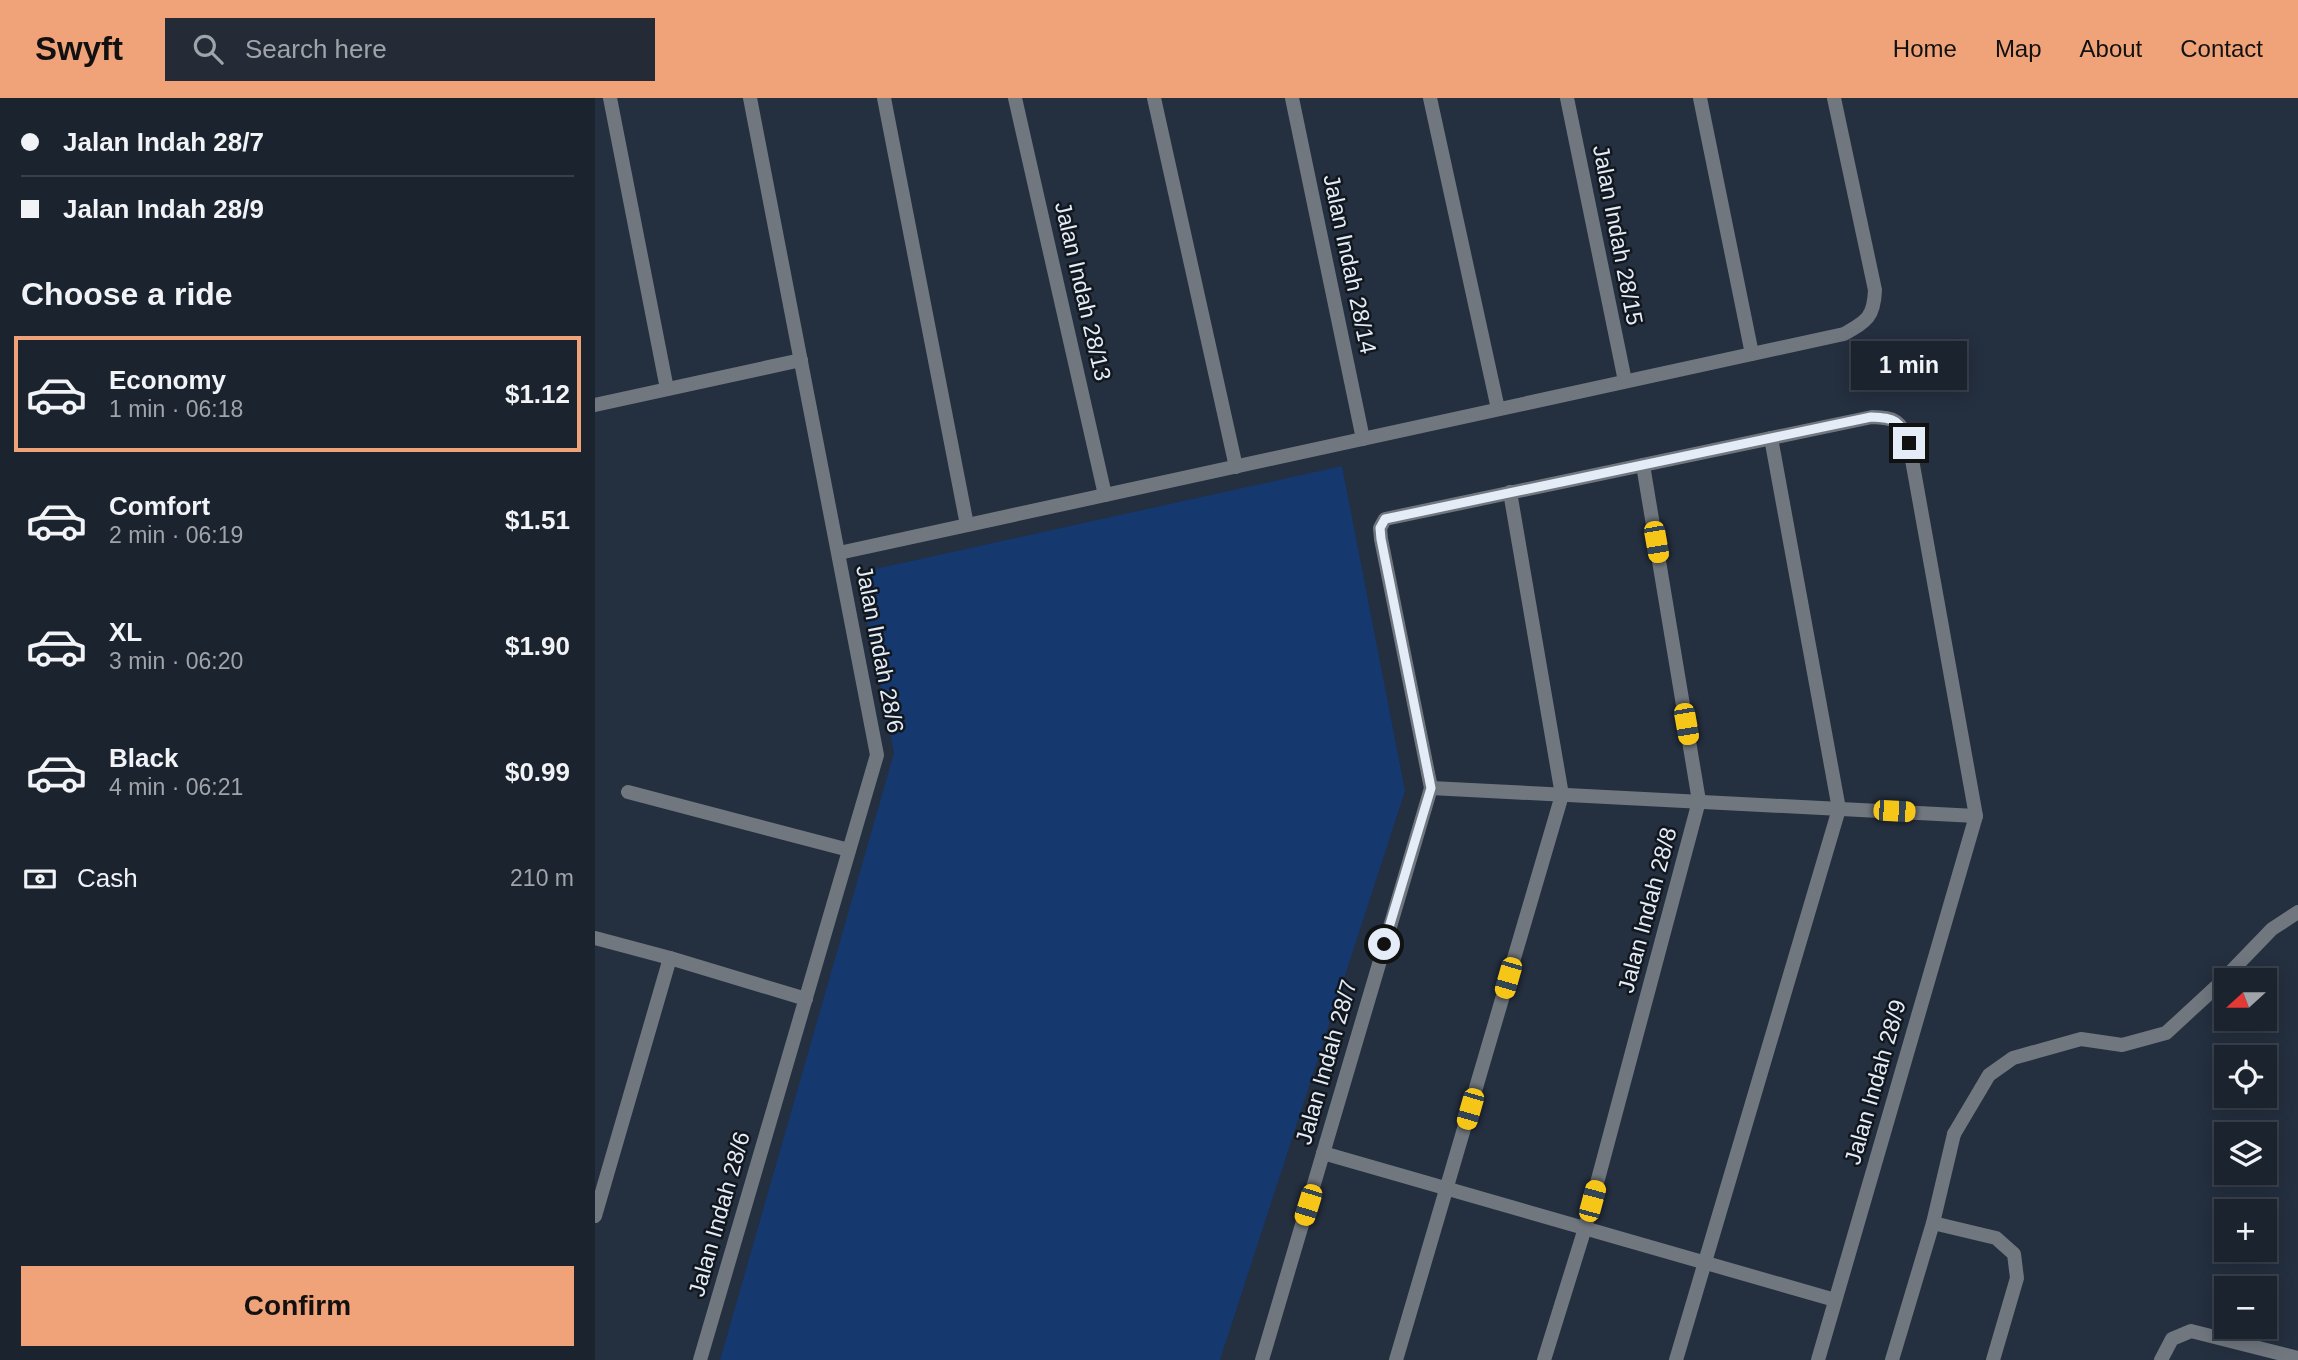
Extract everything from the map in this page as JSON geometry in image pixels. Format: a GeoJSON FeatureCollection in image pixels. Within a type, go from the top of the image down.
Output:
{"type":"FeatureCollection","features":[{"type":"Feature","properties":{"kind":"street"},"geometry":{"type":"LineString","coordinates":[[610,98],[667,389]]}},
{"type":"Feature","properties":{"kind":"street","name":"Jalan Indah 28/6"},"geometry":{"type":"LineString","coordinates":[[700,1360],[877,755],[750,98]]}},
{"type":"Feature","properties":{"kind":"street"},"geometry":{"type":"LineString","coordinates":[[884,98],[967,525]]}},
{"type":"Feature","properties":{"kind":"street","name":"Jalan Indah 28/13"},"geometry":{"type":"LineString","coordinates":[[1015,98],[1105,495]]}},
{"type":"Feature","properties":{"kind":"street"},"geometry":{"type":"LineString","coordinates":[[1154,98],[1236,467]]}},
{"type":"Feature","properties":{"kind":"street","name":"Jalan Indah 28/14"},"geometry":{"type":"LineString","coordinates":[[1291,98],[1363,439]]}},
{"type":"Feature","properties":{"kind":"street"},"geometry":{"type":"LineString","coordinates":[[1430,98],[1498,409]]}},
{"type":"Feature","properties":{"kind":"street","name":"Jalan Indah 28/15"},"geometry":{"type":"LineString","coordinates":[[1567,98],[1625,381]]}},
{"type":"Feature","properties":{"kind":"street"},"geometry":{"type":"LineString","coordinates":[[1700,98],[1752,354]]}},
{"type":"Feature","properties":{"kind":"street"},"geometry":{"type":"LineString","coordinates":[[839,553],[1844,334],[1861,324],[1874,309],[1875,290],[1834,98]]}},
{"type":"Feature","properties":{"kind":"street"},"geometry":{"type":"LineString","coordinates":[[595,405],[801,360]]}},
{"type":"Feature","properties":{"kind":"street","name":"Jalan Indah 28/9"},"geometry":{"type":"LineString","coordinates":[[1771,438],[1871,417],[1890,417],[1902,426],[1909,443],[1976,816],[1818,1360]]}},
{"type":"Feature","properties":{"kind":"street"},"geometry":{"type":"LineString","coordinates":[[1396,1360],[1562,795],[1510,492],[1771,438],[1839,808],[1676,1360]]}},
{"type":"Feature","properties":{"kind":"street","name":"Jalan Indah 28/8"},"geometry":{"type":"LineString","coordinates":[[1544,1360],[1585,1228],[1699,801],[1643,465]]}},
{"type":"Feature","properties":{"kind":"street","name":"Jalan Indah 28/7"},"geometry":{"type":"LineString","coordinates":[[1262,1360],[1431,788],[1380,528],[1385,519],[1510,492]]}},
{"type":"Feature","properties":{"kind":"street"},"geometry":{"type":"LineString","coordinates":[[1431,788],[1976,816]]}},
{"type":"Feature","properties":{"kind":"street"},"geometry":{"type":"LineString","coordinates":[[628,792],[849,850]]}},
{"type":"Feature","properties":{"kind":"street"},"geometry":{"type":"LineString","coordinates":[[1892,1360],[1933,1223],[1954,1134],[1989,1075],[2013,1058],[2081,1039],[2122,1045],[2166,1033],[2216,987],[2272,929],[2298,912]]}},
{"type":"Feature","properties":{"kind":"street"},"geometry":{"type":"LineString","coordinates":[[595,938],[806,999]]}},
{"type":"Feature","properties":{"kind":"street"},"geometry":{"type":"LineString","coordinates":[[595,1216],[670,958]]}},
{"type":"Feature","properties":{"kind":"street"},"geometry":{"type":"LineString","coordinates":[[1323,1153],[1835,1300]]}},
{"type":"Feature","properties":{"kind":"street"},"geometry":{"type":"LineString","coordinates":[[1933,1223],[1996,1238],[2014,1254],[2017,1278],[1993,1360]]}},
{"type":"Feature","properties":{"kind":"street"},"geometry":{"type":"LineString","coordinates":[[2161,1360],[2172,1339],[2191,1331],[2298,1358]]}},
{"type":"Feature","properties":{"kind":"shaded area"},"geometry":{"type":"Polygon","coordinates":[[[1342,466],[1405,791],[1220,1360],[720,1360],[894,753],[857,573],[1342,466]]]}},
{"type":"Feature","properties":{"kind":"route"},"geometry":{"type":"LineString","coordinates":[[1384,944],[1431,788],[1381,539],[1380,528],[1385,519],[1871,417],[1890,417],[1902,426],[1909,443]]}}]}
